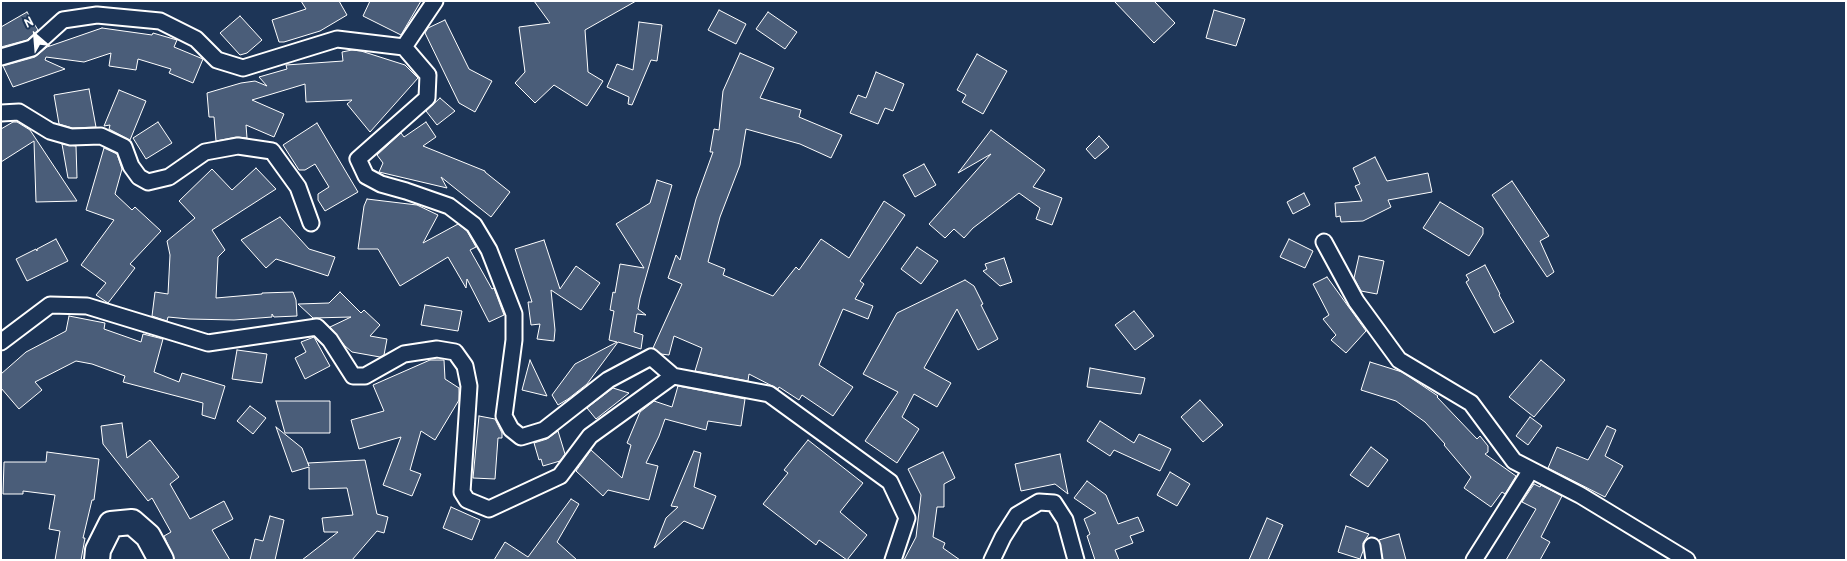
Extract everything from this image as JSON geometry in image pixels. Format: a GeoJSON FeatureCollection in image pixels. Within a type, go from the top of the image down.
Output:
{"type":"FeatureCollection","features":[{"type":"Feature","properties":{"kind":"main road"},"geometry":{"type":"LineString","coordinates":[[97,560],[98,550],[111,524],[132,522],[148,536],[161,560]]}},
{"type":"Feature","properties":{"kind":"street"},"geometry":{"type":"LineString","coordinates":[[404,47],[434,1]]}},
{"type":"Feature","properties":{"kind":"street"},"geometry":{"type":"LineString","coordinates":[[1,57],[32,48],[64,20],[92,9],[97,15],[160,21],[196,39],[217,60],[243,68],[337,39],[404,47],[428,75],[427,98],[358,159],[366,176],[381,184],[406,190],[449,206],[474,225],[490,250],[514,314],[514,340],[504,416],[512,429],[521,437],[544,430],[608,380],[651,358],[673,376],[769,394],[890,482],[907,518],[893,560]]}},
{"type":"Feature","properties":{"kind":"street"},"geometry":{"type":"LineString","coordinates":[[1,113],[19,112],[50,131],[71,137],[101,136],[124,147],[138,178],[148,182],[169,177],[205,152],[238,146],[272,151],[298,188],[311,223]]}},
{"type":"Feature","properties":{"kind":"street"},"geometry":{"type":"LineString","coordinates":[[1324,242],[1356,301],[1399,360],[1471,403],[1514,461],[1580,495],[1687,560]]}},
{"type":"Feature","properties":{"kind":"street"},"geometry":{"type":"LineString","coordinates":[[1,342],[50,305],[87,306],[208,344],[317,326],[330,340],[353,376],[365,376],[404,354],[437,349],[455,352],[465,366],[469,386],[462,492],[467,500],[490,509],[560,476],[590,436],[673,376]]}},
{"type":"Feature","properties":{"kind":"street"},"geometry":{"type":"LineString","coordinates":[[1474,560],[1531,470]]}},
{"type":"Feature","properties":{"kind":"street"},"geometry":{"type":"LineString","coordinates":[[992,560],[1003,537],[1017,516],[1038,502],[1054,503],[1066,520],[1076,560]]}},
{"type":"Feature","properties":{"kind":"building"},"geometry":{"type":"Polygon","coordinates":[[[301,1],[339,1],[347,15],[320,31],[279,42],[272,20],[306,9],[301,1]]]}},
{"type":"Feature","properties":{"kind":"building"},"geometry":{"type":"Polygon","coordinates":[[[370,1],[421,1],[401,35],[363,16],[370,1]]]}},
{"type":"Feature","properties":{"kind":"building"},"geometry":{"type":"Polygon","coordinates":[[[534,1],[636,1],[585,30],[588,72],[603,81],[587,106],[554,85],[535,103],[515,83],[525,72],[519,27],[550,23],[534,1]]]}},
{"type":"Feature","properties":{"kind":"building"},"geometry":{"type":"Polygon","coordinates":[[[1114,1],[1154,1],[1175,23],[1154,43],[1114,1]]]}},
{"type":"Feature","properties":{"kind":"building"},"geometry":{"type":"Polygon","coordinates":[[[719,10],[746,24],[736,44],[708,30],[719,10]]]}},
{"type":"Feature","properties":{"kind":"building"},"geometry":{"type":"Polygon","coordinates":[[[1214,10],[1245,19],[1236,46],[1206,38],[1214,10]]]}},
{"type":"Feature","properties":{"kind":"building"},"geometry":{"type":"Polygon","coordinates":[[[27,12],[38,30],[27,40],[1,47],[1,27],[27,12]]]}},
{"type":"Feature","properties":{"kind":"building"},"geometry":{"type":"Polygon","coordinates":[[[768,12],[797,32],[785,49],[756,29],[768,12]]]}},
{"type":"Feature","properties":{"kind":"building"},"geometry":{"type":"Polygon","coordinates":[[[240,16],[262,40],[247,53],[240,55],[220,33],[240,16]]]}},
{"type":"Feature","properties":{"kind":"building"},"geometry":{"type":"Polygon","coordinates":[[[445,20],[469,69],[492,81],[475,112],[459,103],[425,33],[428,28],[445,20]]]}},
{"type":"Feature","properties":{"kind":"building"},"geometry":{"type":"Polygon","coordinates":[[[639,22],[662,25],[657,61],[651,60],[632,105],[628,104],[629,97],[607,87],[617,64],[633,70],[639,22]]]}},
{"type":"Feature","properties":{"kind":"building"},"geometry":{"type":"Polygon","coordinates":[[[102,28],[152,35],[153,33],[177,40],[174,47],[203,59],[193,83],[169,73],[171,69],[138,59],[136,70],[109,66],[111,53],[84,62],[46,57],[45,60],[65,69],[13,87],[3,66],[35,57],[47,47],[102,28]]]}},
{"type":"Feature","properties":{"kind":"building"},"geometry":{"type":"Polygon","coordinates":[[[352,50],[405,65],[418,78],[370,132],[347,104],[352,100],[306,102],[305,84],[252,100],[284,114],[274,137],[246,125],[247,138],[236,137],[216,141],[214,117],[209,117],[207,93],[255,81],[267,86],[259,77],[287,69],[286,65],[343,61],[342,52],[352,50]]]}},
{"type":"Feature","properties":{"kind":"building"},"geometry":{"type":"Polygon","coordinates":[[[740,53],[774,68],[760,98],[801,110],[799,117],[842,135],[831,158],[800,144],[746,129],[740,165],[720,217],[708,262],[725,269],[723,275],[773,296],[796,267],[799,270],[821,239],[849,258],[884,201],[905,215],[860,281],[864,284],[855,299],[873,306],[868,319],[843,309],[819,365],[853,387],[833,416],[802,395],[799,400],[779,387],[778,389],[749,374],[748,381],[695,371],[702,348],[674,336],[669,355],[661,354],[653,348],[682,284],[668,278],[676,255],[680,260],[696,199],[713,152],[710,152],[714,129],[719,130],[723,91],[740,53]]]}},
{"type":"Feature","properties":{"kind":"building"},"geometry":{"type":"Polygon","coordinates":[[[977,54],[1007,71],[983,114],[962,102],[966,95],[957,90],[977,54]]]}},
{"type":"Feature","properties":{"kind":"building"},"geometry":{"type":"Polygon","coordinates":[[[876,72],[904,84],[893,111],[885,108],[878,124],[850,113],[858,95],[866,98],[876,72]]]}},
{"type":"Feature","properties":{"kind":"building"},"geometry":{"type":"Polygon","coordinates":[[[89,89],[96,127],[72,128],[59,124],[54,95],[89,89]]]}},
{"type":"Feature","properties":{"kind":"building"},"geometry":{"type":"Polygon","coordinates":[[[119,90],[146,101],[130,140],[109,129],[110,125],[104,126],[119,90]]]}},
{"type":"Feature","properties":{"kind":"building"},"geometry":{"type":"Polygon","coordinates":[[[440,98],[455,111],[437,125],[426,111],[440,98]]]}},
{"type":"Feature","properties":{"kind":"building"},"geometry":{"type":"Polygon","coordinates":[[[13,122],[17,122],[30,130],[77,201],[36,202],[34,141],[1,162],[1,129],[13,122]]]}},
{"type":"Feature","properties":{"kind":"building"},"geometry":{"type":"Polygon","coordinates":[[[158,122],[172,143],[146,159],[133,138],[158,122]]]}},
{"type":"Feature","properties":{"kind":"building"},"geometry":{"type":"Polygon","coordinates":[[[426,122],[436,137],[423,146],[485,171],[510,192],[491,217],[441,177],[447,188],[379,172],[383,163],[377,155],[401,133],[404,137],[426,122]]]}},
{"type":"Feature","properties":{"kind":"building"},"geometry":{"type":"Polygon","coordinates":[[[317,123],[358,192],[325,211],[318,200],[318,194],[329,187],[315,164],[305,170],[299,170],[283,145],[317,123]]]}},
{"type":"Feature","properties":{"kind":"building"},"geometry":{"type":"Polygon","coordinates":[[[991,130],[1045,170],[1033,187],[1062,198],[1052,225],[1036,219],[1040,208],[1019,193],[973,228],[964,238],[954,229],[945,238],[929,224],[991,154],[958,173],[991,130]]]}},
{"type":"Feature","properties":{"kind":"building"},"geometry":{"type":"Polygon","coordinates":[[[1099,136],[1109,147],[1095,159],[1086,149],[1099,136]]]}},
{"type":"Feature","properties":{"kind":"building"},"geometry":{"type":"Polygon","coordinates":[[[62,144],[76,146],[77,178],[68,178],[62,144]]]}},
{"type":"Feature","properties":{"kind":"building"},"geometry":{"type":"Polygon","coordinates":[[[104,148],[117,154],[122,169],[115,194],[132,210],[135,207],[161,231],[130,264],[135,268],[108,303],[96,295],[106,283],[81,265],[114,220],[86,210],[104,148]]]}},
{"type":"Feature","properties":{"kind":"building"},"geometry":{"type":"Polygon","coordinates":[[[1375,157],[1387,181],[1428,173],[1432,192],[1388,200],[1391,207],[1363,221],[1341,222],[1340,216],[1336,217],[1335,203],[1362,201],[1355,186],[1360,184],[1353,168],[1375,157]]]}},
{"type":"Feature","properties":{"kind":"building"},"geometry":{"type":"Polygon","coordinates":[[[924,164],[936,185],[915,197],[903,175],[924,164]]]}},
{"type":"Feature","properties":{"kind":"building"},"geometry":{"type":"Polygon","coordinates":[[[256,168],[276,189],[212,230],[225,250],[218,257],[216,298],[293,292],[296,300],[297,316],[274,317],[272,314],[272,317],[234,320],[168,317],[167,321],[152,316],[155,292],[168,294],[170,255],[167,241],[195,218],[179,201],[212,169],[232,190],[256,168]]]}},
{"type":"Feature","properties":{"kind":"building"},"geometry":{"type":"Polygon","coordinates":[[[657,180],[672,185],[640,298],[638,309],[646,315],[637,314],[634,332],[643,335],[641,349],[618,342],[587,384],[558,405],[552,395],[575,364],[617,342],[609,340],[614,311],[610,310],[620,264],[644,268],[616,224],[650,203],[657,180]]]}},
{"type":"Feature","properties":{"kind":"building"},"geometry":{"type":"Polygon","coordinates":[[[1512,181],[1549,236],[1540,241],[1554,272],[1547,277],[1492,195],[1512,181]]]}},
{"type":"Feature","properties":{"kind":"building"},"geometry":{"type":"Polygon","coordinates":[[[1304,193],[1310,205],[1293,214],[1287,202],[1304,193]]]}},
{"type":"Feature","properties":{"kind":"building"},"geometry":{"type":"Polygon","coordinates":[[[367,199],[417,205],[438,215],[423,243],[458,224],[467,231],[476,247],[470,250],[492,289],[494,288],[504,315],[489,322],[467,279],[466,288],[448,257],[400,286],[378,249],[358,249],[364,206],[367,199]]]}},
{"type":"Feature","properties":{"kind":"building"},"geometry":{"type":"Polygon","coordinates":[[[1440,202],[1483,228],[1483,234],[1469,256],[1423,228],[1440,202]]]}},
{"type":"Feature","properties":{"kind":"building"},"geometry":{"type":"Polygon","coordinates":[[[280,217],[309,249],[335,257],[328,276],[276,259],[266,268],[241,240],[280,217]]]}},
{"type":"Feature","properties":{"kind":"building"},"geometry":{"type":"Polygon","coordinates":[[[56,239],[68,261],[27,281],[16,259],[36,249],[37,251],[37,249],[56,239]]]}},
{"type":"Feature","properties":{"kind":"building"},"geometry":{"type":"Polygon","coordinates":[[[1289,239],[1313,251],[1305,268],[1280,257],[1289,239]]]}},
{"type":"Feature","properties":{"kind":"building"},"geometry":{"type":"Polygon","coordinates":[[[544,240],[560,289],[576,266],[600,283],[581,310],[551,290],[555,330],[554,341],[537,339],[540,324],[531,325],[528,302],[532,302],[515,249],[544,240]]]}},
{"type":"Feature","properties":{"kind":"building"},"geometry":{"type":"Polygon","coordinates":[[[917,247],[938,261],[921,284],[901,269],[917,247]]]}},
{"type":"Feature","properties":{"kind":"building"},"geometry":{"type":"Polygon","coordinates":[[[1359,256],[1384,261],[1377,294],[1361,291],[1354,278],[1359,256]]]}},
{"type":"Feature","properties":{"kind":"building"},"geometry":{"type":"Polygon","coordinates":[[[1004,258],[1012,282],[1000,286],[983,271],[987,269],[985,264],[1004,258]]]}},
{"type":"Feature","properties":{"kind":"building"},"geometry":{"type":"Polygon","coordinates":[[[1485,265],[1514,322],[1494,333],[1466,282],[1469,280],[1466,275],[1485,265]]]}},
{"type":"Feature","properties":{"kind":"building"},"geometry":{"type":"Polygon","coordinates":[[[1327,277],[1366,331],[1346,353],[1331,340],[1336,335],[1323,319],[1329,315],[1313,284],[1327,277]]]}},
{"type":"Feature","properties":{"kind":"building"},"geometry":{"type":"Polygon","coordinates":[[[965,280],[974,286],[998,339],[978,350],[957,309],[924,368],[951,383],[937,407],[914,394],[902,417],[919,429],[897,463],[865,441],[898,392],[863,374],[897,313],[965,280]]]}},
{"type":"Feature","properties":{"kind":"building"},"geometry":{"type":"Polygon","coordinates":[[[340,292],[361,313],[364,310],[380,325],[370,336],[387,339],[384,355],[380,357],[352,352],[345,346],[330,327],[351,317],[313,318],[298,304],[329,303],[340,292]]]}},
{"type":"Feature","properties":{"kind":"building"},"geometry":{"type":"Polygon","coordinates":[[[425,305],[462,311],[458,331],[421,325],[425,305]]]}},
{"type":"Feature","properties":{"kind":"building"},"geometry":{"type":"Polygon","coordinates":[[[1134,311],[1154,336],[1135,350],[1115,325],[1134,311]]]}},
{"type":"Feature","properties":{"kind":"building"},"geometry":{"type":"Polygon","coordinates":[[[69,316],[105,323],[104,329],[141,342],[143,334],[163,339],[154,372],[179,382],[182,373],[225,386],[215,419],[202,415],[203,403],[123,382],[125,376],[92,364],[76,361],[35,382],[42,390],[19,409],[1,388],[1,374],[26,352],[66,331],[69,316]]]}},
{"type":"Feature","properties":{"kind":"building"},"geometry":{"type":"Polygon","coordinates":[[[314,337],[330,366],[305,379],[295,358],[306,352],[301,342],[314,337]]]}},
{"type":"Feature","properties":{"kind":"building"},"geometry":{"type":"Polygon","coordinates":[[[237,350],[267,354],[262,383],[232,379],[237,350]]]}},
{"type":"Feature","properties":{"kind":"building"},"geometry":{"type":"Polygon","coordinates":[[[430,360],[444,360],[445,379],[459,388],[459,400],[435,440],[421,431],[410,470],[421,474],[412,496],[383,485],[401,437],[359,449],[351,420],[384,411],[373,385],[430,360]]]}},
{"type":"Feature","properties":{"kind":"building"},"geometry":{"type":"Polygon","coordinates":[[[530,360],[547,396],[522,390],[530,360]]]}},
{"type":"Feature","properties":{"kind":"building"},"geometry":{"type":"Polygon","coordinates":[[[1541,360],[1565,380],[1534,417],[1509,397],[1541,360]]]}},
{"type":"Feature","properties":{"kind":"building"},"geometry":{"type":"Polygon","coordinates":[[[1370,362],[1402,372],[1438,396],[1477,439],[1480,436],[1488,446],[1488,452],[1485,454],[1516,476],[1505,494],[1502,492],[1491,507],[1464,488],[1471,477],[1425,422],[1396,401],[1361,390],[1370,362]]]}},
{"type":"Feature","properties":{"kind":"building"},"geometry":{"type":"Polygon","coordinates":[[[1090,368],[1145,378],[1141,394],[1087,387],[1090,368]]]}},
{"type":"Feature","properties":{"kind":"building"},"geometry":{"type":"Polygon","coordinates":[[[678,386],[745,399],[741,426],[708,421],[706,430],[665,419],[646,463],[658,466],[649,500],[608,490],[603,496],[576,471],[591,450],[622,478],[631,445],[627,443],[640,412],[654,401],[672,407],[678,386]]]}},
{"type":"Feature","properties":{"kind":"building"},"geometry":{"type":"Polygon","coordinates":[[[613,388],[629,393],[596,419],[587,408],[613,388]]]}},
{"type":"Feature","properties":{"kind":"building"},"geometry":{"type":"Polygon","coordinates":[[[1200,400],[1223,425],[1203,442],[1181,417],[1200,400]]]}},
{"type":"Feature","properties":{"kind":"building"},"geometry":{"type":"Polygon","coordinates":[[[276,401],[330,401],[330,433],[285,433],[276,401]]]}},
{"type":"Feature","properties":{"kind":"building"},"geometry":{"type":"Polygon","coordinates":[[[250,406],[266,418],[253,434],[237,421],[250,406]]]}},
{"type":"Feature","properties":{"kind":"building"},"geometry":{"type":"Polygon","coordinates":[[[479,416],[495,419],[502,433],[502,438],[498,438],[495,479],[473,478],[479,416]]]}},
{"type":"Feature","properties":{"kind":"building"},"geometry":{"type":"Polygon","coordinates":[[[1530,417],[1542,426],[1528,445],[1516,436],[1530,417]]]}},
{"type":"Feature","properties":{"kind":"building"},"geometry":{"type":"Polygon","coordinates":[[[1100,421],[1134,443],[1139,434],[1171,449],[1160,471],[1114,450],[1110,456],[1087,441],[1100,421]]]}},
{"type":"Feature","properties":{"kind":"building"},"geometry":{"type":"Polygon","coordinates":[[[122,423],[127,458],[150,440],[179,477],[170,484],[190,519],[224,501],[233,519],[212,530],[230,560],[175,560],[164,536],[171,532],[152,498],[148,501],[103,444],[101,426],[122,423]]]}},
{"type":"Feature","properties":{"kind":"building"},"geometry":{"type":"Polygon","coordinates":[[[1607,426],[1616,430],[1605,456],[1623,466],[1605,497],[1548,468],[1557,447],[1588,460],[1607,426]]]}},
{"type":"Feature","properties":{"kind":"building"},"geometry":{"type":"Polygon","coordinates":[[[276,427],[302,448],[309,466],[308,463],[365,460],[377,514],[388,517],[384,533],[377,531],[352,560],[302,560],[338,532],[324,532],[322,518],[353,515],[347,488],[309,489],[309,467],[292,472],[276,427]]]}},
{"type":"Feature","properties":{"kind":"building"},"geometry":{"type":"Polygon","coordinates":[[[558,431],[565,454],[560,461],[543,466],[541,459],[539,460],[534,443],[547,439],[558,431]]]}},
{"type":"Feature","properties":{"kind":"building"},"geometry":{"type":"Polygon","coordinates":[[[808,440],[863,483],[840,512],[867,535],[847,560],[819,540],[816,545],[763,504],[788,473],[784,470],[808,440]]]}},
{"type":"Feature","properties":{"kind":"building"},"geometry":{"type":"Polygon","coordinates":[[[1371,447],[1388,460],[1368,487],[1350,475],[1371,447]]]}},
{"type":"Feature","properties":{"kind":"building"},"geometry":{"type":"Polygon","coordinates":[[[694,451],[701,453],[694,487],[716,496],[703,529],[684,521],[654,548],[666,518],[678,507],[671,506],[694,451]]]}},
{"type":"Feature","properties":{"kind":"building"},"geometry":{"type":"Polygon","coordinates":[[[47,452],[99,459],[94,500],[92,500],[83,538],[85,538],[81,560],[55,560],[60,531],[49,529],[55,495],[23,491],[23,494],[3,494],[4,462],[46,462],[47,452]]]}},
{"type":"Feature","properties":{"kind":"building"},"geometry":{"type":"Polygon","coordinates":[[[943,452],[955,478],[944,484],[944,507],[937,507],[933,537],[945,543],[943,548],[960,560],[904,560],[916,537],[921,495],[908,469],[943,452]]]}},
{"type":"Feature","properties":{"kind":"building"},"geometry":{"type":"Polygon","coordinates":[[[1060,454],[1068,494],[1055,484],[1021,491],[1015,464],[1060,454]]]}},
{"type":"Feature","properties":{"kind":"building"},"geometry":{"type":"Polygon","coordinates":[[[1170,472],[1190,484],[1177,506],[1157,495],[1170,472]]]}},
{"type":"Feature","properties":{"kind":"building"},"geometry":{"type":"Polygon","coordinates":[[[1087,481],[1106,495],[1118,524],[1138,517],[1144,531],[1130,536],[1133,543],[1115,550],[1119,560],[1095,560],[1087,536],[1090,534],[1084,519],[1096,513],[1074,498],[1087,481]]]}},
{"type":"Feature","properties":{"kind":"building"},"geometry":{"type":"Polygon","coordinates":[[[1534,484],[1540,487],[1541,485],[1562,496],[1541,537],[1550,542],[1540,560],[1506,560],[1536,509],[1522,502],[1534,484]]]}},
{"type":"Feature","properties":{"kind":"building"},"geometry":{"type":"Polygon","coordinates":[[[571,499],[579,504],[557,542],[577,560],[494,560],[505,542],[528,557],[571,499]]]}},
{"type":"Feature","properties":{"kind":"building"},"geometry":{"type":"Polygon","coordinates":[[[451,507],[480,520],[472,540],[443,528],[451,507]]]}},
{"type":"Feature","properties":{"kind":"building"},"geometry":{"type":"Polygon","coordinates":[[[270,516],[284,520],[275,560],[250,560],[255,539],[263,541],[270,516]]]}},
{"type":"Feature","properties":{"kind":"building"},"geometry":{"type":"Polygon","coordinates":[[[1267,518],[1283,525],[1268,560],[1249,560],[1267,518]]]}},
{"type":"Feature","properties":{"kind":"building"},"geometry":{"type":"Polygon","coordinates":[[[1346,526],[1369,534],[1363,543],[1360,559],[1338,552],[1346,526]]]}},
{"type":"Feature","properties":{"kind":"building"},"geometry":{"type":"Polygon","coordinates":[[[1399,534],[1406,560],[1383,560],[1379,540],[1399,534]]]}}]}
